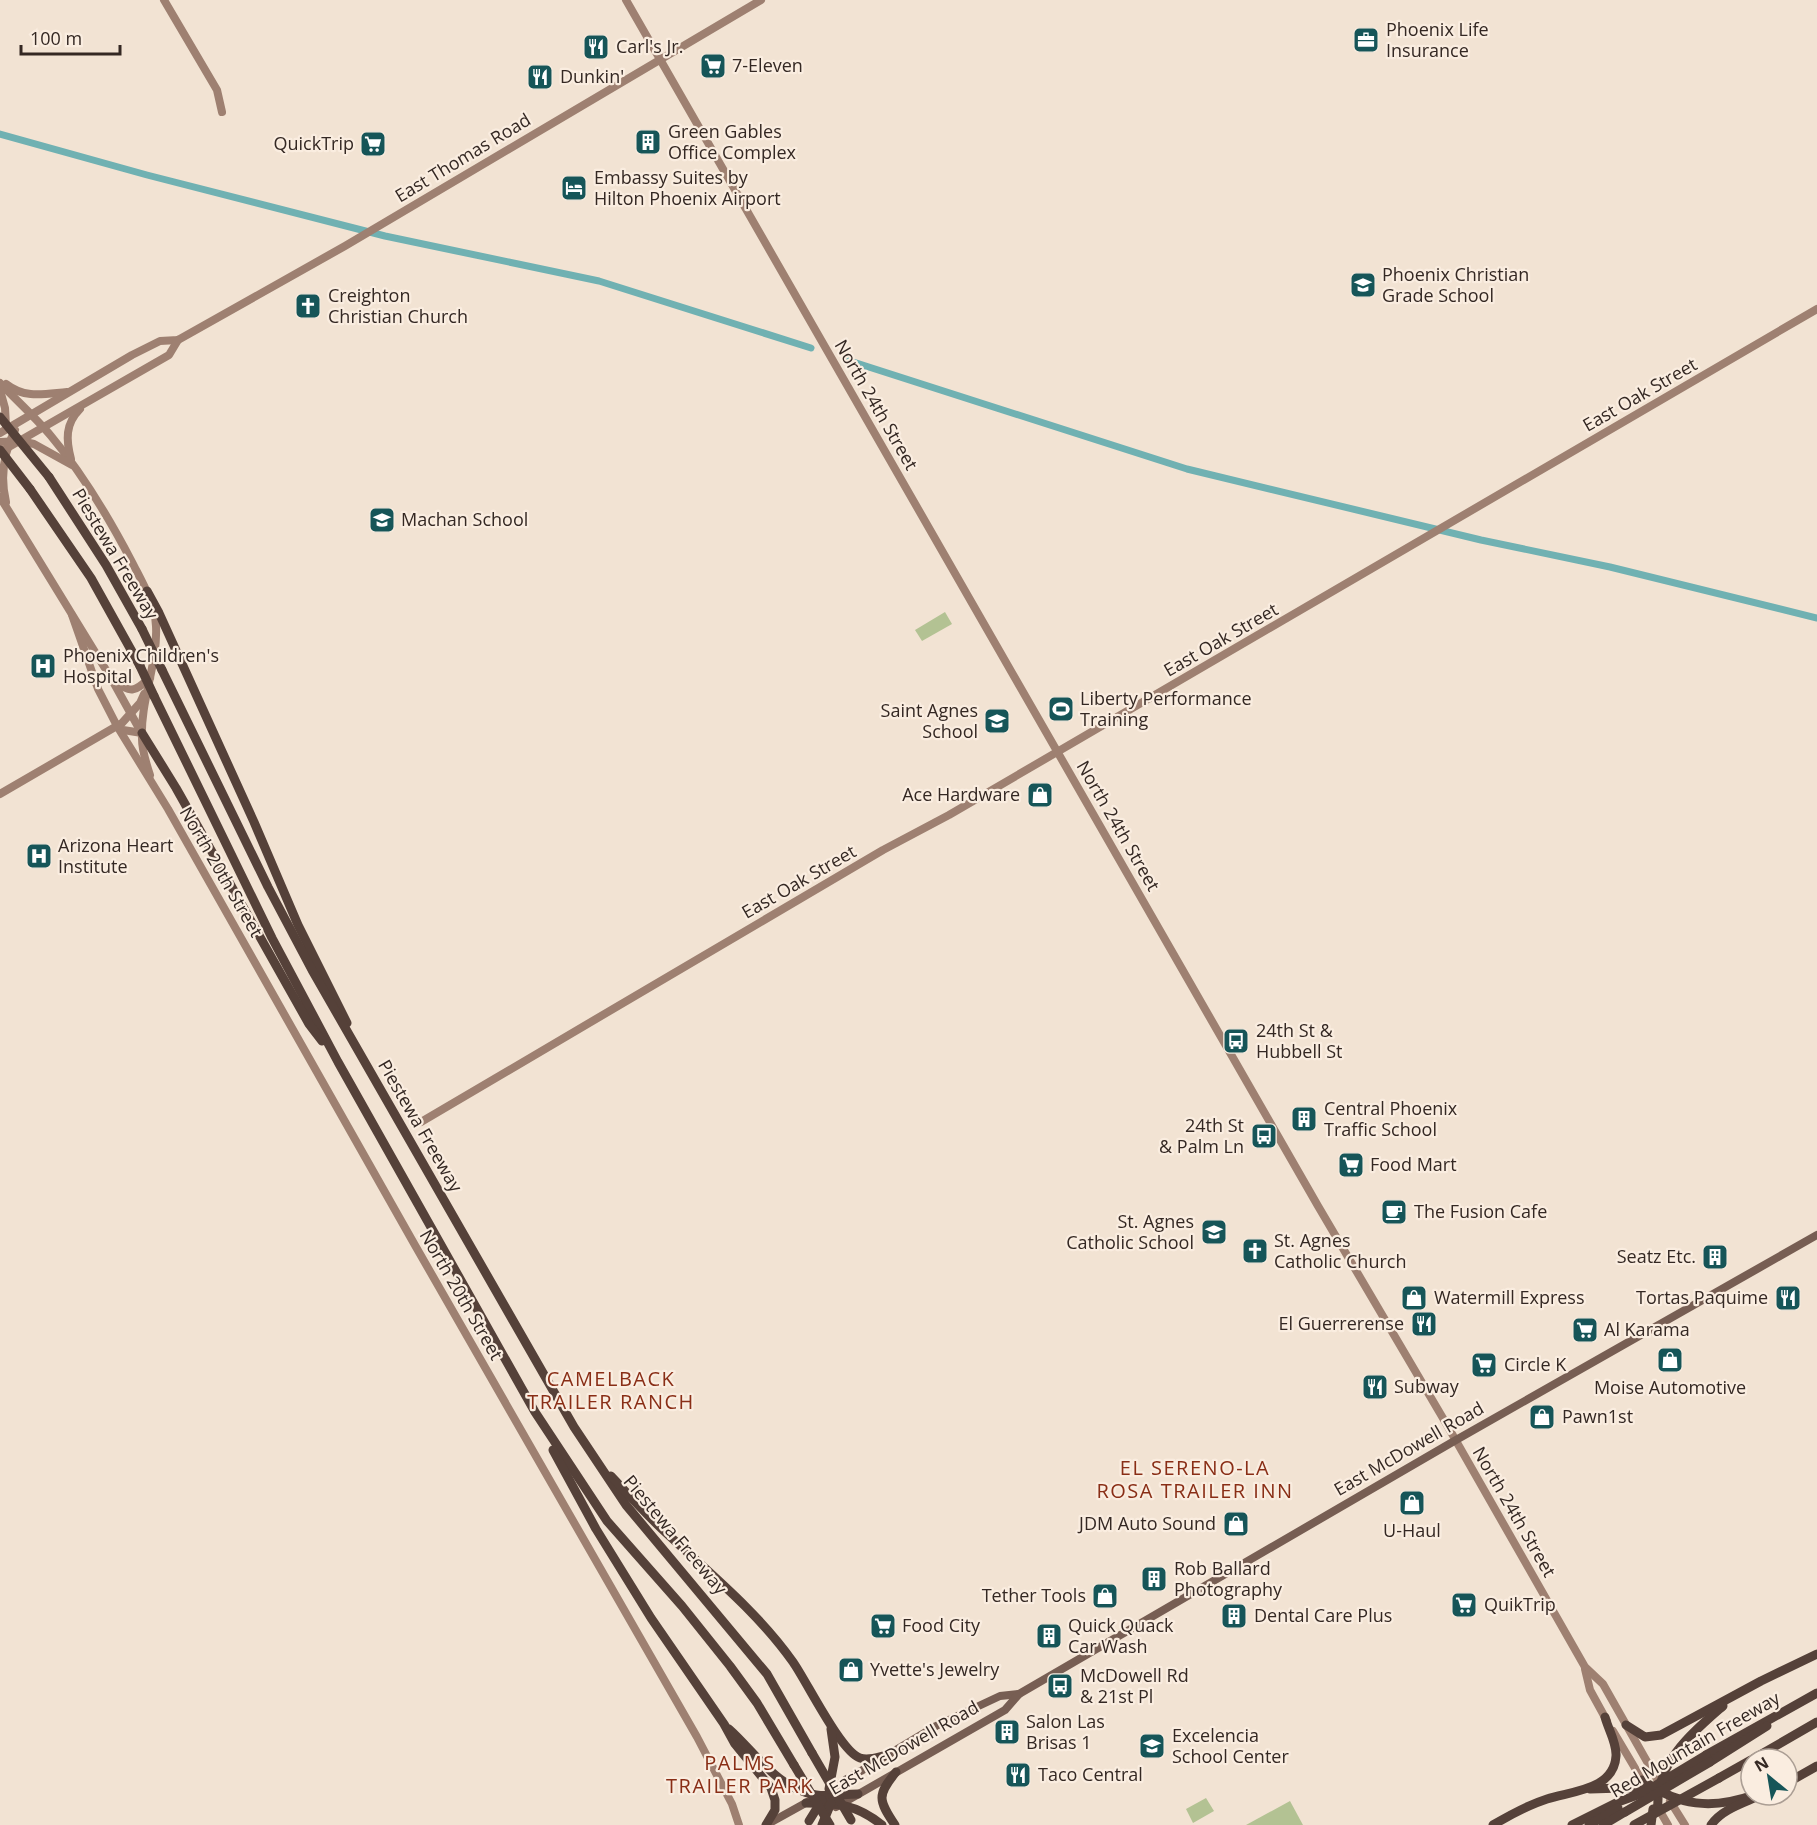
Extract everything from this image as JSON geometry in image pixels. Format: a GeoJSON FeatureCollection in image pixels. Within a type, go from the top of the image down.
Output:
{"type":"FeatureCollection","features":[{"type":"Feature","properties":{"kind":"highway","name":"Piestewa Freeway"},"geometry":{"type":"LineString","coordinates":[[0,417],[49,477],[106,565],[142,629],[268,887],[318,980],[554,1394],[626,1505],[767,1674],[853,1824]]}},
{"type":"Feature","properties":{"kind":"highway","name":"Piestewa Freeway"},"geometry":{"type":"LineString","coordinates":[[3,441],[30,489],[91,578],[140,666],[272,938],[338,1062],[535,1412],[607,1521],[682,1606],[730,1665],[757,1703],[830,1825]]}},
{"type":"Feature","properties":{"kind":"highway"},"geometry":{"type":"LineString","coordinates":[[147,591],[226,759],[298,925],[341,1007],[359,1050]]}},
{"type":"Feature","properties":{"kind":"highway"},"geometry":{"type":"LineString","coordinates":[[142,734],[176,789],[309,1024],[338,1062]]}},
{"type":"Feature","properties":{"kind":"highway"},"geometry":{"type":"LineString","coordinates":[[535,1412],[568,1480],[651,1618],[724,1724],[735,1744],[765,1779],[774,1795],[775,1810],[766,1825]]}},
{"type":"Feature","properties":{"kind":"highway"},"geometry":{"type":"LineString","coordinates":[[593,1457],[653,1521],[718,1580],[772,1635],[808,1684],[846,1748],[856,1756],[869,1760],[887,1755]]}},
{"type":"Feature","properties":{"kind":"highway"},"geometry":{"type":"LineString","coordinates":[[1626,1725],[1646,1737],[1661,1735],[1817,1654]]}},
{"type":"Feature","properties":{"kind":"highway","name":"Red Mountain Freeway"},"geometry":{"type":"LineString","coordinates":[[1588,1825],[1622,1807],[1657,1794],[1708,1758],[1817,1693]]}},
{"type":"Feature","properties":{"kind":"highway"},"geometry":{"type":"LineString","coordinates":[[1651,1825],[1657,1794],[1678,1749],[1697,1728],[1736,1695]]}},
{"type":"Feature","properties":{"kind":"highway"},"geometry":{"type":"LineString","coordinates":[[1493,1825],[1534,1804],[1584,1789],[1603,1780],[1614,1766],[1616,1747],[1605,1717]]}},
{"type":"Feature","properties":{"kind":"highway"},"geometry":{"type":"LineString","coordinates":[[822,1825],[836,1756],[827,1719]]}},
{"type":"Feature","properties":{"kind":"highway"},"geometry":{"type":"LineString","coordinates":[[1774,1747],[1817,1722]]}},
{"type":"Feature","properties":{"kind":"highway"},"geometry":{"type":"LineString","coordinates":[[724,1724],[780,1780],[805,1792],[855,1808],[882,1825]]}},
{"type":"Feature","properties":{"kind":"highway"},"geometry":{"type":"LineString","coordinates":[[1572,1825],[1622,1807],[1708,1758]]}},
{"type":"Feature","properties":{"kind":"highway"},"geometry":{"type":"LineString","coordinates":[[1799,1776],[1817,1766]]}},
{"type":"Feature","properties":{"kind":"highway"},"geometry":{"type":"LineString","coordinates":[[1633,1825],[1739,1767]]}},
{"type":"Feature","properties":{"kind":"highway"},"geometry":{"type":"LineString","coordinates":[[895,1825],[886,1813],[882,1794],[884,1787],[896,1772]]}},
{"type":"Feature","properties":{"kind":"highway"},"geometry":{"type":"LineString","coordinates":[[1654,1773],[1657,1794]]}},
{"type":"Feature","properties":{"kind":"highway"},"geometry":{"type":"LineString","coordinates":[[805,1823],[846,1780]]}},
{"type":"Feature","properties":{"kind":"highway"},"geometry":{"type":"LineString","coordinates":[[1642,1780],[1657,1794]]}},
{"type":"Feature","properties":{"kind":"highway"},"geometry":{"type":"LineString","coordinates":[[1584,1789],[1657,1794],[1682,1801],[1711,1805],[1739,1801]]}},
{"type":"Feature","properties":{"kind":"highway"},"geometry":{"type":"LineString","coordinates":[[806,1803],[858,1794]]}},
{"type":"Feature","properties":{"kind":"highway"},"geometry":{"type":"LineString","coordinates":[[1711,1825],[1720,1814],[1739,1805]]}},
{"type":"Feature","properties":{"kind":"highway"},"geometry":{"type":"LineString","coordinates":[[1603,1825],[1622,1807]]}},
{"type":"Feature","properties":{"kind":"main road"},"geometry":{"type":"LineString","coordinates":[[164,0],[217,90],[222,112]]}},
{"type":"Feature","properties":{"kind":"main road","name":"North 24th Street"},"geometry":{"type":"LineString","coordinates":[[626,0],[1585,1667],[1603,1684],[1654,1773]]}},
{"type":"Feature","properties":{"kind":"main road","name":"East Thomas Road"},"geometry":{"type":"LineString","coordinates":[[3,441],[20,421],[68,392],[160,341],[178,340],[376,228],[761,0]]}},
{"type":"Feature","properties":{"kind":"main road","name":"East Oak Street"},"geometry":{"type":"LineString","coordinates":[[421,1122],[883,850],[949,815],[1817,309]]}},
{"type":"Feature","properties":{"kind":"main road","name":"East Thomas Road"},"geometry":{"type":"LineString","coordinates":[[3,441],[20,441],[87,403],[169,355],[178,340]]}},
{"type":"Feature","properties":{"kind":"main road"},"geometry":{"type":"LineString","coordinates":[[0,381],[24,394],[68,392]]}},
{"type":"Feature","properties":{"kind":"main road","name":"North 20th Street"},"geometry":{"type":"LineString","coordinates":[[0,381],[43,428],[95,497],[116,531],[147,591],[156,627],[156,644],[142,734],[142,748],[152,782]]}},
{"type":"Feature","properties":{"kind":"main road"},"geometry":{"type":"LineString","coordinates":[[0,390],[5,408],[2,478],[4,498],[11,514]]}},
{"type":"Feature","properties":{"kind":"main road"},"geometry":{"type":"LineString","coordinates":[[73,466],[67,446],[67,431],[76,413],[87,403]]}},
{"type":"Feature","properties":{"kind":"main road"},"geometry":{"type":"LineString","coordinates":[[3,441],[30,435]]}},
{"type":"Feature","properties":{"kind":"main road"},"geometry":{"type":"LineString","coordinates":[[20,441],[40,446],[73,466]]}},
{"type":"Feature","properties":{"kind":"main road","name":"North 20th Street"},"geometry":{"type":"LineString","coordinates":[[0,499],[111,678],[142,734]]}},
{"type":"Feature","properties":{"kind":"main road","name":"North 20th Street"},"geometry":{"type":"LineString","coordinates":[[72,615],[98,689],[117,726],[152,782],[692,1728],[732,1804],[739,1825]]}},
{"type":"Feature","properties":{"kind":"main road"},"geometry":{"type":"LineString","coordinates":[[111,678],[129,690],[139,688],[150,678]]}},
{"type":"Feature","properties":{"kind":"main road"},"geometry":{"type":"LineString","coordinates":[[0,794],[127,720],[140,703],[150,678]]}},
{"type":"Feature","properties":{"kind":"main road"},"geometry":{"type":"LineString","coordinates":[[117,726],[123,730],[142,734]]}},
{"type":"Feature","properties":{"kind":"main road","name":"East McDowell Road"},"geometry":{"type":"LineString","coordinates":[[858,1794],[1005,1710],[1019,1694],[1456,1440],[1817,1235]]}},
{"type":"Feature","properties":{"kind":"main road","name":"North 24th Street"},"geometry":{"type":"LineString","coordinates":[[1585,1667],[1590,1690],[1642,1780]]}},
{"type":"Feature","properties":{"kind":"main road","name":"East McDowell Road"},"geometry":{"type":"LineString","coordinates":[[846,1780],[936,1726],[1000,1696],[1019,1694]]}},
{"type":"Feature","properties":{"kind":"main road"},"geometry":{"type":"LineString","coordinates":[[1657,1794],[1668,1825]]}},
{"type":"Feature","properties":{"kind":"main road"},"geometry":{"type":"LineString","coordinates":[[1657,1794],[1685,1825]]}},
{"type":"Feature","properties":{"kind":"main road"},"geometry":{"type":"LineString","coordinates":[[766,1825],[806,1803]]}},
{"type":"Feature","properties":{"kind":"green space"},"geometry":{"type":"Polygon","coordinates":[[[945,612],[952,624],[922,641],[915,630],[945,612]]]}},
{"type":"Feature","properties":{"kind":"green space"},"geometry":{"type":"Polygon","coordinates":[[[1206,1798],[1214,1811],[1193,1823],[1186,1809],[1206,1798]]]}},
{"type":"Feature","properties":{"kind":"green space"},"geometry":{"type":"Polygon","coordinates":[[[1290,1801],[1303,1825],[1246,1825],[1290,1801]]]}},
{"type":"Feature","properties":{"kind":"waterway"},"geometry":{"type":"LineString","coordinates":[[0,134],[147,175],[385,236],[599,281],[811,348]]}},
{"type":"Feature","properties":{"kind":"waterway"},"geometry":{"type":"LineString","coordinates":[[847,360],[1187,469],[1481,540],[1610,567],[1817,618]]}},
{"type":"Feature","properties":{"kind":"place","name":"Phoenix Life Insurance"},"geometry":{"type":"Point","coordinates":[1366,40]}},
{"type":"Feature","properties":{"kind":"place","name":"Carl's Jr."},"geometry":{"type":"Point","coordinates":[596,47]}},
{"type":"Feature","properties":{"kind":"place","name":"7-Eleven"},"geometry":{"type":"Point","coordinates":[713,66]}},
{"type":"Feature","properties":{"kind":"place","name":"Dunkin'"},"geometry":{"type":"Point","coordinates":[540,77]}},
{"type":"Feature","properties":{"kind":"place","name":"Green Gables Office Complex"},"geometry":{"type":"Point","coordinates":[648,142]}},
{"type":"Feature","properties":{"kind":"place","name":"QuickTrip"},"geometry":{"type":"Point","coordinates":[373,144]}},
{"type":"Feature","properties":{"kind":"place","name":"Embassy Suites by Hilton Phoenix Airport"},"geometry":{"type":"Point","coordinates":[574,188]}},
{"type":"Feature","properties":{"kind":"place","name":"Phoenix Christian Grade School"},"geometry":{"type":"Point","coordinates":[1363,285]}},
{"type":"Feature","properties":{"kind":"place","name":"Creighton Christian Church"},"geometry":{"type":"Point","coordinates":[308,306]}},
{"type":"Feature","properties":{"kind":"place","name":"Machan School"},"geometry":{"type":"Point","coordinates":[382,520]}},
{"type":"Feature","properties":{"kind":"place","name":"Phoenix Children's Hospital"},"geometry":{"type":"Point","coordinates":[43,666]}},
{"type":"Feature","properties":{"kind":"place","name":"Liberty Performance Training"},"geometry":{"type":"Point","coordinates":[1061,709]}},
{"type":"Feature","properties":{"kind":"place","name":"Saint Agnes School"},"geometry":{"type":"Point","coordinates":[997,721]}},
{"type":"Feature","properties":{"kind":"place","name":"Ace Hardware"},"geometry":{"type":"Point","coordinates":[1040,795]}},
{"type":"Feature","properties":{"kind":"place","name":"Arizona Heart Institute"},"geometry":{"type":"Point","coordinates":[39,856]}},
{"type":"Feature","properties":{"kind":"place","name":"24th St & Hubbell St"},"geometry":{"type":"Point","coordinates":[1236,1041]}},
{"type":"Feature","properties":{"kind":"place","name":"Central Phoenix Traffic School"},"geometry":{"type":"Point","coordinates":[1304,1119]}},
{"type":"Feature","properties":{"kind":"place","name":"24th St & Palm Ln"},"geometry":{"type":"Point","coordinates":[1264,1136]}},
{"type":"Feature","properties":{"kind":"place","name":"Food Mart"},"geometry":{"type":"Point","coordinates":[1351,1165]}},
{"type":"Feature","properties":{"kind":"place","name":"The Fusion Cafe"},"geometry":{"type":"Point","coordinates":[1394,1212]}},
{"type":"Feature","properties":{"kind":"place","name":"St. Agnes Catholic School"},"geometry":{"type":"Point","coordinates":[1214,1232]}},
{"type":"Feature","properties":{"kind":"place","name":"St. Agnes Catholic Church"},"geometry":{"type":"Point","coordinates":[1255,1251]}},
{"type":"Feature","properties":{"kind":"place","name":"Seatz Etc."},"geometry":{"type":"Point","coordinates":[1715,1257]}},
{"type":"Feature","properties":{"kind":"place","name":"Watermill Express"},"geometry":{"type":"Point","coordinates":[1414,1298]}},
{"type":"Feature","properties":{"kind":"place","name":"Tortas Paquime"},"geometry":{"type":"Point","coordinates":[1788,1298]}},
{"type":"Feature","properties":{"kind":"place","name":"El Guerrerense"},"geometry":{"type":"Point","coordinates":[1424,1324]}},
{"type":"Feature","properties":{"kind":"place","name":"Al Karama"},"geometry":{"type":"Point","coordinates":[1585,1330]}},
{"type":"Feature","properties":{"kind":"place","name":"Moise Automotive"},"geometry":{"type":"Point","coordinates":[1670,1360]}},
{"type":"Feature","properties":{"kind":"place","name":"Circle K"},"geometry":{"type":"Point","coordinates":[1484,1365]}},
{"type":"Feature","properties":{"kind":"place","name":"Subway"},"geometry":{"type":"Point","coordinates":[1375,1387]}},
{"type":"Feature","properties":{"kind":"place","name":"Pawn1st"},"geometry":{"type":"Point","coordinates":[1542,1417]}},
{"type":"Feature","properties":{"kind":"place","name":"U-Haul"},"geometry":{"type":"Point","coordinates":[1412,1503]}},
{"type":"Feature","properties":{"kind":"place","name":"JDM Auto Sound"},"geometry":{"type":"Point","coordinates":[1236,1524]}},
{"type":"Feature","properties":{"kind":"place","name":"Rob Ballard Photography"},"geometry":{"type":"Point","coordinates":[1154,1579]}},
{"type":"Feature","properties":{"kind":"place","name":"Tether Tools"},"geometry":{"type":"Point","coordinates":[1105,1596]}},
{"type":"Feature","properties":{"kind":"place","name":"QuikTrip"},"geometry":{"type":"Point","coordinates":[1464,1605]}},
{"type":"Feature","properties":{"kind":"place","name":"Dental Care Plus"},"geometry":{"type":"Point","coordinates":[1234,1616]}},
{"type":"Feature","properties":{"kind":"place","name":"Food City"},"geometry":{"type":"Point","coordinates":[883,1626]}},
{"type":"Feature","properties":{"kind":"place","name":"Quick Quack Car Wash"},"geometry":{"type":"Point","coordinates":[1049,1636]}},
{"type":"Feature","properties":{"kind":"place","name":"Yvette's Jewelry"},"geometry":{"type":"Point","coordinates":[851,1670]}},
{"type":"Feature","properties":{"kind":"place","name":"McDowell Rd & 21st Pl"},"geometry":{"type":"Point","coordinates":[1060,1686]}},
{"type":"Feature","properties":{"kind":"place","name":"Salon Las Brisas 1"},"geometry":{"type":"Point","coordinates":[1007,1732]}},
{"type":"Feature","properties":{"kind":"place","name":"Excelencia School Center"},"geometry":{"type":"Point","coordinates":[1152,1746]}},
{"type":"Feature","properties":{"kind":"place","name":"Taco Central"},"geometry":{"type":"Point","coordinates":[1018,1775]}},
{"type":"Feature","properties":{"kind":"district","name":"CAMELBACK TRAILER RANCH"},"geometry":{"type":"Point","coordinates":[611,1390]}},
{"type":"Feature","properties":{"kind":"district","name":"EL SERENO-LA ROSA TRAILER INN"},"geometry":{"type":"Point","coordinates":[1195,1480]}},
{"type":"Feature","properties":{"kind":"district","name":"PALMS TRAILER PARK"},"geometry":{"type":"Point","coordinates":[740,1774]}}]}
